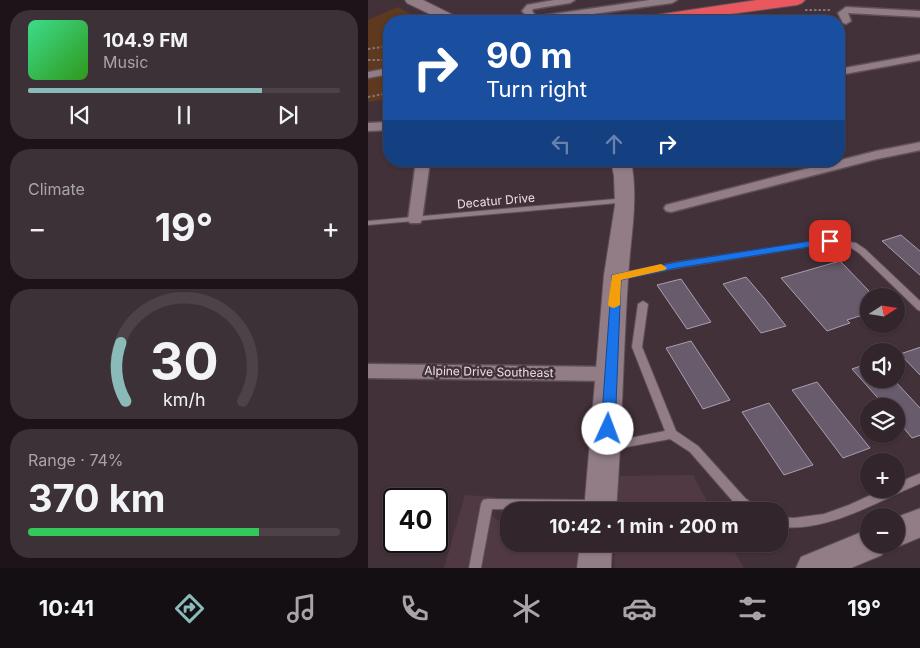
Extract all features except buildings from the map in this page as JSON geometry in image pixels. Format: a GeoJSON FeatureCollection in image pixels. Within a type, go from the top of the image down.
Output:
{"type":"FeatureCollection","features":[{"type":"Feature","properties":{"kind":"highway"},"geometry":{"type":"LineString","coordinates":[[686,15],[797,0]]}},
{"type":"Feature","properties":{"kind":"street"},"geometry":{"type":"LineString","coordinates":[[404,0],[432,15]]}},
{"type":"Feature","properties":{"kind":"street"},"geometry":{"type":"LineString","coordinates":[[526,15],[530,7],[570,0]]}},
{"type":"Feature","properties":{"kind":"street"},"geometry":{"type":"LineString","coordinates":[[568,15],[672,0]]}},
{"type":"Feature","properties":{"kind":"street"},"geometry":{"type":"LineString","coordinates":[[843,15],[846,10],[919,19]]}},
{"type":"Feature","properties":{"kind":"street"},"geometry":{"type":"LineString","coordinates":[[845,22],[888,18],[919,19]]}},
{"type":"Feature","properties":{"kind":"street"},"geometry":{"type":"LineString","coordinates":[[845,71],[920,57]]}},
{"type":"Feature","properties":{"kind":"street"},"geometry":{"type":"LineString","coordinates":[[368,75],[383,72]]}},
{"type":"Feature","properties":{"kind":"street"},"geometry":{"type":"LineString","coordinates":[[368,127],[383,126]]}},
{"type":"Feature","properties":{"kind":"street"},"geometry":{"type":"LineString","coordinates":[[845,161],[920,146]]}},
{"type":"Feature","properties":{"kind":"street"},"geometry":{"type":"LineString","coordinates":[[415,220],[422,167]]}},
{"type":"Feature","properties":{"kind":"street"},"geometry":{"type":"LineString","coordinates":[[609,167],[619,201]]}},
{"type":"Feature","properties":{"kind":"street"},"geometry":{"type":"LineString","coordinates":[[601,502],[607,447],[621,167]]}},
{"type":"Feature","properties":{"kind":"street"},"geometry":{"type":"LineString","coordinates":[[671,208],[817,167]]}},
{"type":"Feature","properties":{"kind":"street","name":"Alpine Drive Southeast"},"geometry":{"type":"LineString","coordinates":[[368,371],[610,374]]}},
{"type":"Feature","properties":{"kind":"street"},"geometry":{"type":"LineString","coordinates":[[905,529],[920,522]]}},
{"type":"Feature","properties":{"kind":"street"},"geometry":{"type":"LineString","coordinates":[[813,568],[860,548]]}},
{"type":"Feature","properties":{"kind":"street"},"geometry":{"type":"LineString","coordinates":[[594,568],[595,552]]}},
{"type":"Feature","properties":{"kind":"lane","name":"Decatur Drive"},"geometry":{"type":"LineString","coordinates":[[368,223],[619,201]]}},
{"type":"Feature","properties":{"kind":"lane"},"geometry":{"type":"LineString","coordinates":[[616,266],[668,266],[830,241],[853,245],[862,251],[920,308]]}},
{"type":"Feature","properties":{"kind":"lane"},"geometry":{"type":"LineString","coordinates":[[643,304],[637,347],[672,434],[694,449],[740,502]]}},
{"type":"Feature","properties":{"kind":"lane"},"geometry":{"type":"LineString","coordinates":[[607,447],[672,434]]}},
{"type":"Feature","properties":{"kind":"lane"},"geometry":{"type":"LineString","coordinates":[[905,484],[920,478]]}},
{"type":"Feature","properties":{"kind":"lane"},"geometry":{"type":"LineString","coordinates":[[788,523],[806,524],[820,521],[873,498]]}},
{"type":"Feature","properties":{"kind":"lane"},"geometry":{"type":"LineString","coordinates":[[476,568],[487,504],[500,504]]}},
{"type":"Feature","properties":{"kind":"path"},"geometry":{"type":"LineString","coordinates":[[368,49],[383,47]]}},
{"type":"Feature","properties":{"kind":"path"},"geometry":{"type":"LineString","coordinates":[[368,60],[383,60]]}},
{"type":"Feature","properties":{"kind":"path"},"geometry":{"type":"LineString","coordinates":[[368,97],[383,94]]}},
{"type":"Feature","properties":{"kind":"shaded area"},"geometry":{"type":"Polygon","coordinates":[[[398,7],[412,15],[383,15],[383,100],[368,102],[368,20],[398,7]]]}},
{"type":"Feature","properties":{"kind":"shaded area"},"geometry":{"type":"Polygon","coordinates":[[[693,475],[707,502],[616,502],[620,476],[693,475]]]}},
{"type":"Feature","properties":{"kind":"shaded area"},"geometry":{"type":"Polygon","coordinates":[[[465,495],[495,497],[491,515],[500,522],[500,552],[589,552],[588,568],[444,568],[465,495]]]}},
{"type":"Feature","properties":{"kind":"shaded area"},"geometry":{"type":"Polygon","coordinates":[[[615,552],[735,552],[744,568],[614,568],[615,552]]]}},
{"type":"Feature","properties":{"kind":"slow traffic"},"geometry":{"type":"LineString","coordinates":[[614,305],[616,277],[661,268]]}},
{"type":"Feature","properties":{"kind":"route"},"geometry":{"type":"LineString","coordinates":[[608,429],[616,277],[677,265],[830,241]]}}]}
